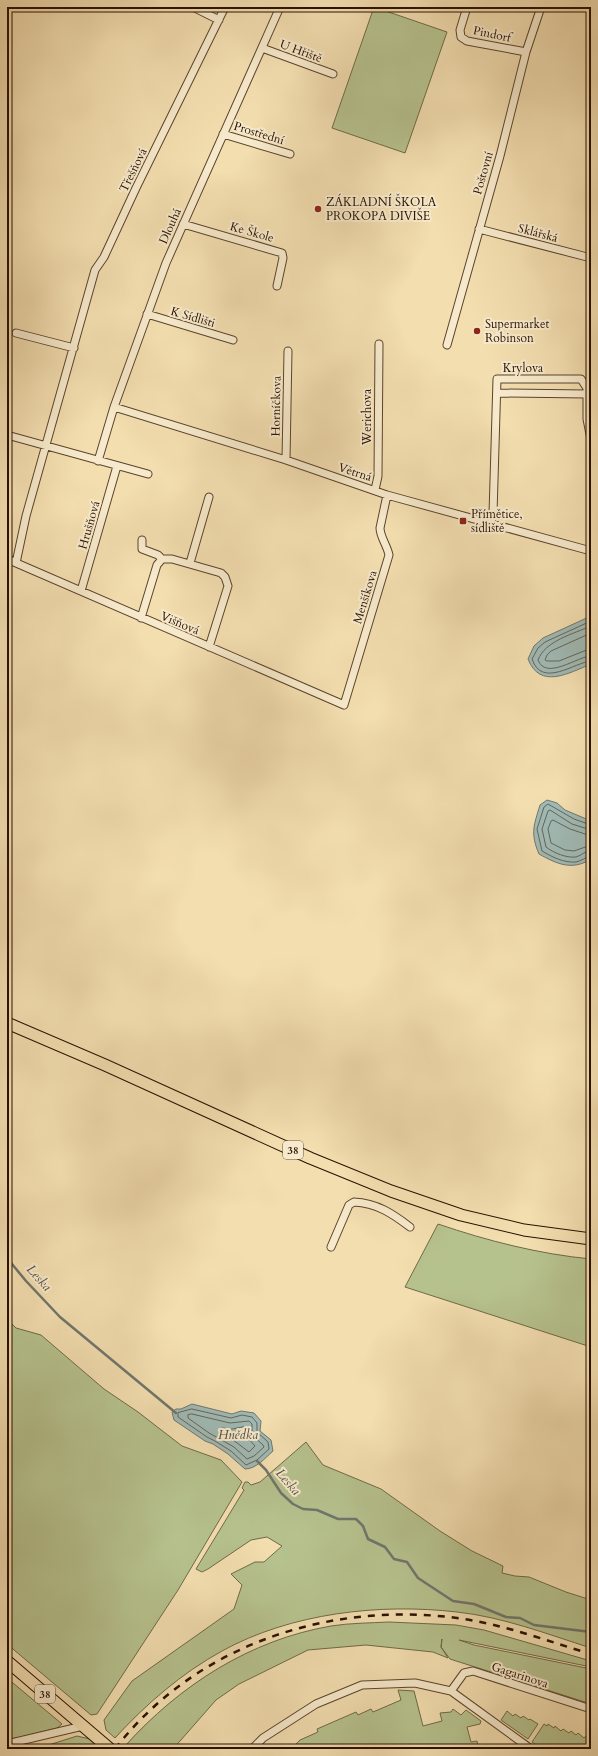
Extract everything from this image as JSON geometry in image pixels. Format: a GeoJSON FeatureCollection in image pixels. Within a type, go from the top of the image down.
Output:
{"type":"FeatureCollection","features":[{"type":"Feature","properties":{"kind":"main road","name":"38"},"geometry":{"type":"LineString","coordinates":[[7,1023],[104,1064],[310,1158],[391,1191],[468,1217],[524,1230],[591,1239]]}},
{"type":"Feature","properties":{"kind":"main road","name":"38"},"geometry":{"type":"LineString","coordinates":[[7,1661],[110,1749]]}},
{"type":"Feature","properties":{"kind":"street"},"geometry":{"type":"LineString","coordinates":[[193,7],[219,20]]}},
{"type":"Feature","properties":{"kind":"street","name":"Třešňová"},"geometry":{"type":"LineString","coordinates":[[16,563],[26,516],[95,270],[104,257],[136,188],[225,7]]}},
{"type":"Feature","properties":{"kind":"street","name":"Dlouhá"},"geometry":{"type":"LineString","coordinates":[[98,461],[114,407],[166,263],[280,7]]}},
{"type":"Feature","properties":{"kind":"street","name":"Pindorf"},"geometry":{"type":"LineString","coordinates":[[467,7],[460,30],[461,37],[467,41],[526,52]]}},
{"type":"Feature","properties":{"kind":"street","name":"Poštovní"},"geometry":{"type":"LineString","coordinates":[[447,345],[526,52],[541,7]]}},
{"type":"Feature","properties":{"kind":"street","name":"U Hřiště"},"geometry":{"type":"LineString","coordinates":[[262,48],[333,74]]}},
{"type":"Feature","properties":{"kind":"street","name":"Prostřední"},"geometry":{"type":"LineString","coordinates":[[223,134],[290,154]]}},
{"type":"Feature","properties":{"kind":"street","name":"Ke Škole"},"geometry":{"type":"LineString","coordinates":[[183,224],[282,253],[283,258],[277,286]]}},
{"type":"Feature","properties":{"kind":"street","name":"Sklářská"},"geometry":{"type":"LineString","coordinates":[[479,229],[591,258]]}},
{"type":"Feature","properties":{"kind":"street","name":"K Sídlišti"},"geometry":{"type":"LineString","coordinates":[[147,314],[233,340]]}},
{"type":"Feature","properties":{"kind":"street"},"geometry":{"type":"LineString","coordinates":[[16,332],[74,348]]}},
{"type":"Feature","properties":{"kind":"street","name":"Werichova"},"geometry":{"type":"LineString","coordinates":[[375,490],[378,476],[379,344]]}},
{"type":"Feature","properties":{"kind":"street","name":"Horníčkova"},"geometry":{"type":"LineString","coordinates":[[286,460],[288,351]]}},
{"type":"Feature","properties":{"kind":"street","name":"Krylova"},"geometry":{"type":"LineString","coordinates":[[491,522],[493,514],[497,379],[582,379],[587,388],[587,394]]}},
{"type":"Feature","properties":{"kind":"street"},"geometry":{"type":"LineString","coordinates":[[497,393],[587,394],[587,419],[591,440]]}},
{"type":"Feature","properties":{"kind":"street","name":"Větrná"},"geometry":{"type":"LineString","coordinates":[[114,407],[286,460],[388,495],[491,522],[591,551]]}},
{"type":"Feature","properties":{"kind":"street"},"geometry":{"type":"LineString","coordinates":[[7,435],[148,474]]}},
{"type":"Feature","properties":{"kind":"street","name":"Hrušňová"},"geometry":{"type":"LineString","coordinates":[[81,591],[117,466]]}},
{"type":"Feature","properties":{"kind":"street","name":"Menšíkova"},"geometry":{"type":"LineString","coordinates":[[344,706],[389,555],[387,545],[380,534],[380,528],[388,495]]}},
{"type":"Feature","properties":{"kind":"street"},"geometry":{"type":"LineString","coordinates":[[190,563],[209,497]]}},
{"type":"Feature","properties":{"kind":"street"},"geometry":{"type":"LineString","coordinates":[[142,540],[142,549],[158,555],[162,559],[172,559],[190,563],[221,573],[226,577],[228,586],[209,647]]}},
{"type":"Feature","properties":{"kind":"street","name":"Višňová"},"geometry":{"type":"LineString","coordinates":[[7,559],[344,706]]}},
{"type":"Feature","properties":{"kind":"street"},"geometry":{"type":"LineString","coordinates":[[141,618],[157,565],[162,559]]}},
{"type":"Feature","properties":{"kind":"street"},"geometry":{"type":"LineString","coordinates":[[331,1247],[349,1205],[354,1202],[375,1205],[390,1212],[410,1227]]}},
{"type":"Feature","properties":{"kind":"street","name":"Gagarinova"},"geometry":{"type":"LineString","coordinates":[[451,1691],[464,1673],[473,1671],[591,1709]]}},
{"type":"Feature","properties":{"kind":"street"},"geometry":{"type":"LineString","coordinates":[[252,1749],[263,1738],[316,1704],[362,1685],[415,1683],[451,1691],[531,1749]]}},
{"type":"Feature","properties":{"kind":"street"},"geometry":{"type":"LineString","coordinates":[[7,1744],[83,1726]]}},
{"type":"Feature","properties":{"kind":"green space"},"geometry":{"type":"Polygon","coordinates":[[[374,7],[447,32],[405,153],[332,128],[374,7]]]}},
{"type":"Feature","properties":{"kind":"green space"},"geometry":{"type":"Polygon","coordinates":[[[438,1224],[514,1246],[552,1254],[591,1259],[591,1347],[405,1287],[438,1224]]]}},
{"type":"Feature","properties":{"kind":"green space"},"geometry":{"type":"Polygon","coordinates":[[[7,1319],[16,1328],[41,1335],[104,1389],[138,1412],[182,1446],[221,1460],[242,1482],[178,1590],[97,1714],[91,1715],[7,1644],[7,1319]]]}},
{"type":"Feature","properties":{"kind":"green space"},"geometry":{"type":"Polygon","coordinates":[[[306,1442],[323,1465],[381,1489],[440,1531],[472,1551],[503,1566],[502,1573],[529,1577],[591,1600],[591,1648],[508,1622],[474,1614],[398,1609],[367,1610],[336,1614],[277,1628],[249,1638],[222,1651],[193,1669],[165,1690],[139,1713],[115,1738],[106,1730],[104,1720],[132,1681],[234,1609],[242,1585],[231,1574],[255,1562],[264,1562],[282,1546],[267,1537],[251,1540],[208,1569],[202,1572],[196,1569],[244,1490],[242,1488],[245,1482],[248,1482],[251,1485],[260,1482],[306,1442]]]}},
{"type":"Feature","properties":{"kind":"green space"},"geometry":{"type":"Polygon","coordinates":[[[389,1622],[456,1625],[484,1630],[591,1661],[591,1667],[459,1640],[474,1645],[591,1669],[591,1704],[450,1659],[441,1647],[448,1658],[433,1652],[366,1645],[308,1650],[239,1684],[216,1700],[173,1749],[131,1749],[125,1746],[169,1703],[218,1668],[245,1654],[272,1642],[331,1626],[389,1622]]]}},
{"type":"Feature","properties":{"kind":"green space"},"geometry":{"type":"Polygon","coordinates":[[[7,1678],[62,1724],[57,1728],[7,1739],[7,1678]]]}},
{"type":"Feature","properties":{"kind":"green space"},"geometry":{"type":"Polygon","coordinates":[[[398,1690],[414,1691],[423,1726],[442,1721],[440,1713],[451,1712],[453,1709],[461,1715],[466,1710],[481,1721],[480,1724],[467,1727],[471,1742],[477,1741],[479,1749],[291,1749],[300,1740],[318,1732],[317,1729],[356,1712],[358,1715],[371,1709],[373,1712],[401,1700],[398,1690]]]}},
{"type":"Feature","properties":{"kind":"green space"},"geometry":{"type":"Polygon","coordinates":[[[507,1711],[513,1716],[515,1714],[521,1718],[523,1716],[538,1724],[528,1739],[501,1720],[507,1711]]]}},
{"type":"Feature","properties":{"kind":"green space"},"geometry":{"type":"Polygon","coordinates":[[[544,1724],[547,1726],[548,1724],[554,1728],[555,1726],[561,1731],[563,1729],[569,1733],[571,1731],[576,1735],[578,1733],[584,1738],[586,1736],[591,1740],[591,1749],[542,1749],[532,1742],[544,1724]]]}},
{"type":"Feature","properties":{"kind":"green space"},"geometry":{"type":"Polygon","coordinates":[[[77,1736],[90,1739],[101,1749],[36,1749],[77,1736]]]}},
{"type":"Feature","properties":{"kind":"water"},"geometry":{"type":"Polygon","coordinates":[[[591,616],[591,664],[565,675],[547,677],[540,674],[533,668],[528,659],[534,646],[543,638],[591,616]]]}},
{"type":"Feature","properties":{"kind":"water"},"geometry":{"type":"Polygon","coordinates":[[[547,800],[557,803],[565,810],[591,821],[591,859],[577,865],[565,865],[552,861],[539,854],[536,847],[534,829],[540,805],[547,800]]]}},
{"type":"Feature","properties":{"kind":"water","name":"Hnědka"},"geometry":{"type":"Polygon","coordinates":[[[192,1404],[232,1414],[241,1411],[254,1413],[261,1421],[260,1431],[271,1440],[273,1451],[257,1465],[249,1469],[245,1469],[228,1454],[213,1444],[205,1441],[174,1420],[172,1412],[176,1409],[181,1409],[192,1404]]]}},
{"type":"Feature","properties":{"kind":"waterway","name":"Leska"},"geometry":{"type":"LineString","coordinates":[[7,1258],[26,1281],[60,1317],[176,1413]]}},
{"type":"Feature","properties":{"kind":"waterway","name":"Leska"},"geometry":{"type":"LineString","coordinates":[[257,1461],[266,1470],[281,1493],[293,1504],[303,1509],[317,1510],[338,1519],[356,1519],[363,1526],[368,1539],[385,1547],[394,1559],[407,1562],[418,1578],[453,1601],[474,1604],[506,1617],[520,1618],[534,1625],[591,1632]]}},
{"type":"Feature","properties":{"kind":"railway"},"geometry":{"type":"LineString","coordinates":[[115,1749],[147,1713],[184,1682],[225,1657],[268,1638],[314,1625],[361,1617],[409,1614],[457,1618],[491,1624],[525,1633],[591,1654]]}},
{"type":"Feature","properties":{"kind":"place","name":"ZÁKLADNÍ ŠKOLA PROKOPA DIVIŠE"},"geometry":{"type":"Point","coordinates":[318,209]}},
{"type":"Feature","properties":{"kind":"place","name":"Supermarket Robinson"},"geometry":{"type":"Point","coordinates":[477,331]}},
{"type":"Feature","properties":{"kind":"place","name":"Přímětice, sídliště"},"geometry":{"type":"Point","coordinates":[463,521]}}]}
